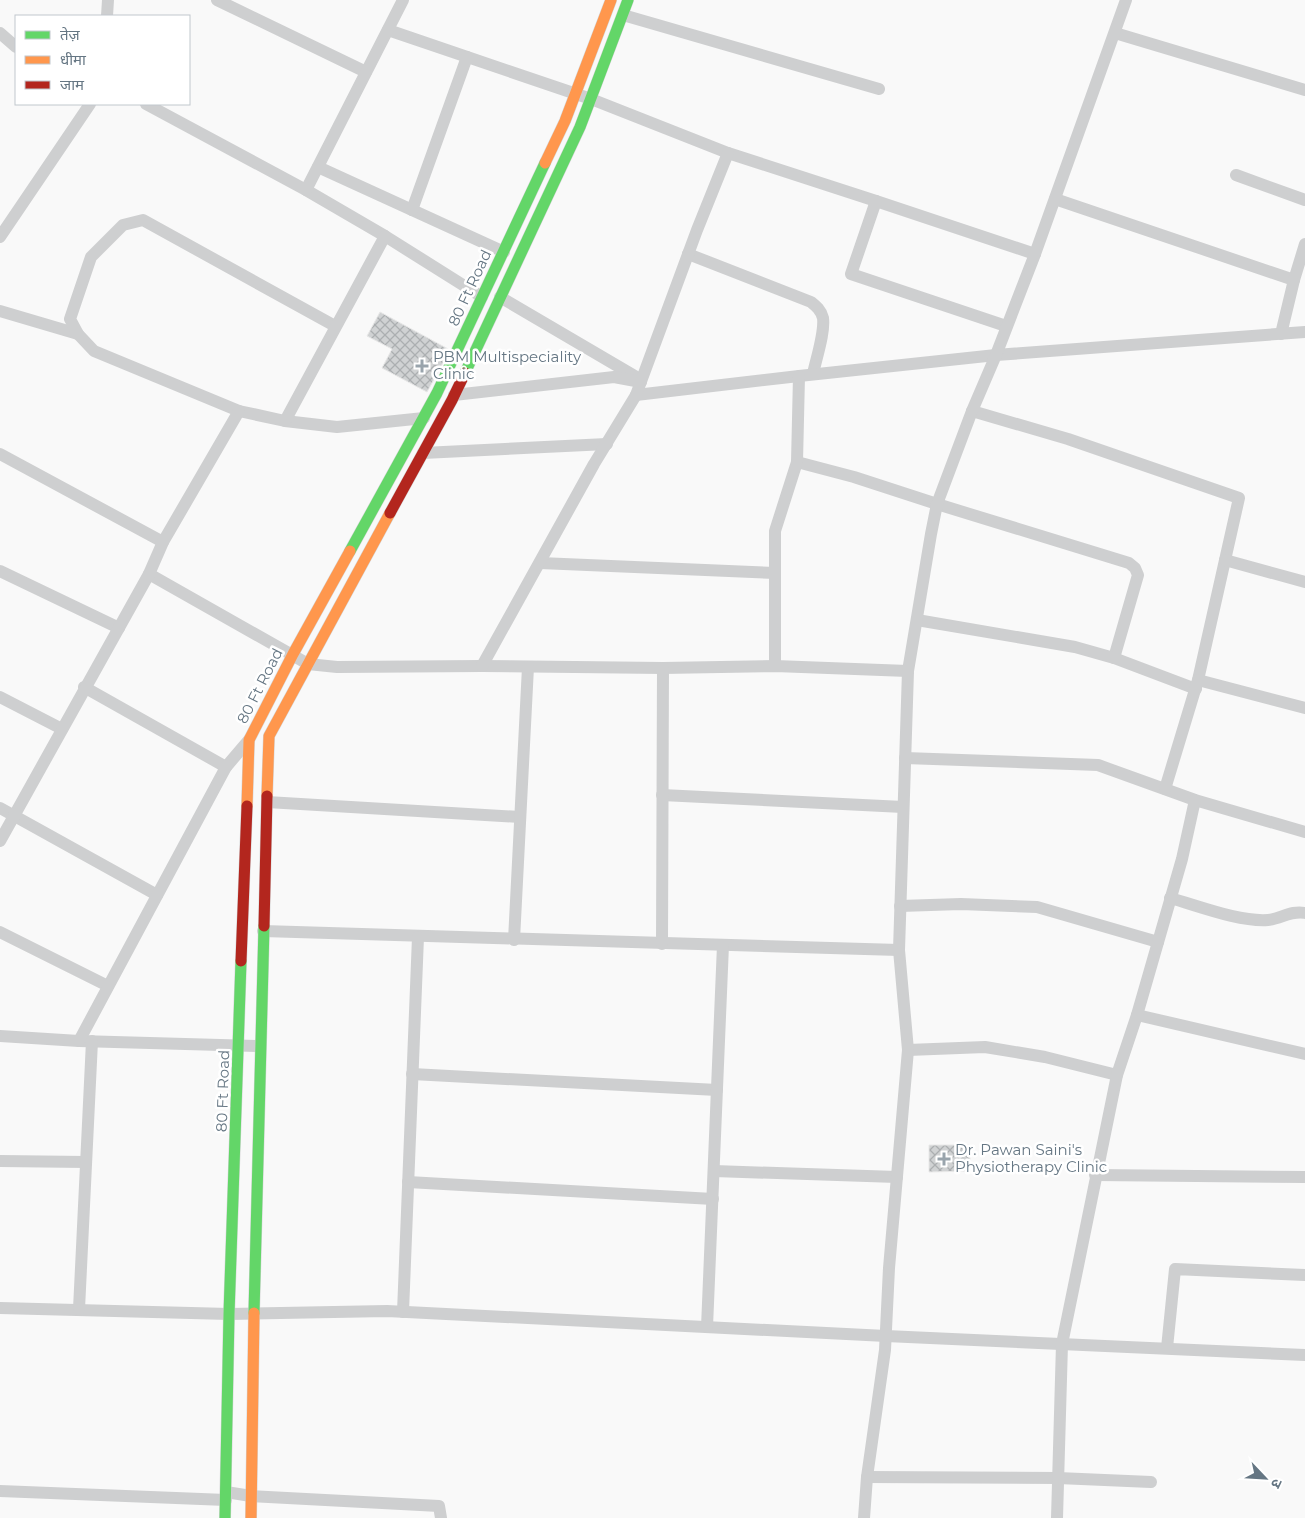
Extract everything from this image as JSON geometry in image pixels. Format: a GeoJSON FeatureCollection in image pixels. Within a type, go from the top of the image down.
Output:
{"type":"FeatureCollection","features":[{"type":"Feature","properties":{"kind":"main road","name":"80 Ft Road"},"geometry":{"type":"LineString","coordinates":[[226,1518],[229,1314],[240,1045],[249,740],[293,654],[437,393],[565,121],[611,0]]}},
{"type":"Feature","properties":{"kind":"main road","name":"80 Ft Road"},"geometry":{"type":"LineString","coordinates":[[251,1518],[260,1046],[269,736],[454,395],[580,127],[628,0]]}},
{"type":"Feature","properties":{"kind":"street"},"geometry":{"type":"LineString","coordinates":[[107,15],[108,0]]}},
{"type":"Feature","properties":{"kind":"street"},"geometry":{"type":"LineString","coordinates":[[217,0],[366,72]]}},
{"type":"Feature","properties":{"kind":"street"},"geometry":{"type":"LineString","coordinates":[[306,190],[403,0]]}},
{"type":"Feature","properties":{"kind":"street"},"geometry":{"type":"LineString","coordinates":[[864,1518],[867,1477],[886,1336],[889,1268],[908,1050],[899,950],[908,671],[937,504],[1055,198],[1126,0]]}},
{"type":"Feature","properties":{"kind":"street"},"geometry":{"type":"LineString","coordinates":[[623,15],[879,88]]}},
{"type":"Feature","properties":{"kind":"street"},"geometry":{"type":"LineString","coordinates":[[388,30],[591,99],[728,153],[876,200],[1034,254]]}},
{"type":"Feature","properties":{"kind":"street"},"geometry":{"type":"LineString","coordinates":[[0,33],[15,46]]}},
{"type":"Feature","properties":{"kind":"street"},"geometry":{"type":"LineString","coordinates":[[1115,33],[1305,90]]}},
{"type":"Feature","properties":{"kind":"street"},"geometry":{"type":"LineString","coordinates":[[412,210],[466,57]]}},
{"type":"Feature","properties":{"kind":"street"},"geometry":{"type":"LineString","coordinates":[[0,236],[87,105]]}},
{"type":"Feature","properties":{"kind":"street"},"geometry":{"type":"LineString","coordinates":[[148,105],[306,190],[385,236],[482,297]]}},
{"type":"Feature","properties":{"kind":"street"},"geometry":{"type":"LineString","coordinates":[[482,666],[594,464],[636,395],[728,153]]}},
{"type":"Feature","properties":{"kind":"street"},"geometry":{"type":"LineString","coordinates":[[318,167],[504,252]]}},
{"type":"Feature","properties":{"kind":"street"},"geometry":{"type":"LineString","coordinates":[[1236,175],[1305,200]]}},
{"type":"Feature","properties":{"kind":"street"},"geometry":{"type":"LineString","coordinates":[[1055,198],[1294,280]]}},
{"type":"Feature","properties":{"kind":"street"},"geometry":{"type":"LineString","coordinates":[[876,200],[851,274],[1006,326]]}},
{"type":"Feature","properties":{"kind":"street"},"geometry":{"type":"LineString","coordinates":[[335,326],[143,220],[123,224],[91,257],[70,319],[78,334],[94,350],[240,411],[285,421],[337,427],[424,418]]}},
{"type":"Feature","properties":{"kind":"street"},"geometry":{"type":"LineString","coordinates":[[285,421],[385,236]]}},
{"type":"Feature","properties":{"kind":"street"},"geometry":{"type":"LineString","coordinates":[[1281,334],[1305,244]]}},
{"type":"Feature","properties":{"kind":"street"},"geometry":{"type":"LineString","coordinates":[[688,254],[811,302],[819,308],[823,317],[822,329],[813,374]]}},
{"type":"Feature","properties":{"kind":"street"},"geometry":{"type":"LineString","coordinates":[[500,296],[641,381]]}},
{"type":"Feature","properties":{"kind":"street"},"geometry":{"type":"LineString","coordinates":[[0,311],[78,334]]}},
{"type":"Feature","properties":{"kind":"street"},"geometry":{"type":"LineString","coordinates":[[636,395],[996,355],[1305,332]]}},
{"type":"Feature","properties":{"kind":"street"},"geometry":{"type":"LineString","coordinates":[[774,666],[775,531],[797,462],[799,376]]}},
{"type":"Feature","properties":{"kind":"street"},"geometry":{"type":"LineString","coordinates":[[454,395],[614,378],[641,381]]}},
{"type":"Feature","properties":{"kind":"street"},"geometry":{"type":"LineString","coordinates":[[0,841],[84,687],[149,574],[163,542],[240,411]]}},
{"type":"Feature","properties":{"kind":"street"},"geometry":{"type":"LineString","coordinates":[[972,411],[1068,439],[1239,498],[1197,685],[1164,789]]}},
{"type":"Feature","properties":{"kind":"street"},"geometry":{"type":"LineString","coordinates":[[423,453],[607,444]]}},
{"type":"Feature","properties":{"kind":"street"},"geometry":{"type":"LineString","coordinates":[[0,454],[163,542]]}},
{"type":"Feature","properties":{"kind":"street"},"geometry":{"type":"LineString","coordinates":[[797,462],[854,477],[1129,563],[1135,568],[1138,575],[1114,658]]}},
{"type":"Feature","properties":{"kind":"street"},"geometry":{"type":"LineString","coordinates":[[1225,560],[1305,582]]}},
{"type":"Feature","properties":{"kind":"street"},"geometry":{"type":"LineString","coordinates":[[540,564],[775,573]]}},
{"type":"Feature","properties":{"kind":"street"},"geometry":{"type":"LineString","coordinates":[[0,571],[119,628]]}},
{"type":"Feature","properties":{"kind":"street"},"geometry":{"type":"LineString","coordinates":[[149,574],[308,664],[337,667],[663,668],[774,666],[908,671]]}},
{"type":"Feature","properties":{"kind":"street"},"geometry":{"type":"LineString","coordinates":[[917,620],[1075,647],[1197,685],[1305,708]]}},
{"type":"Feature","properties":{"kind":"street"},"geometry":{"type":"LineString","coordinates":[[514,940],[528,667]]}},
{"type":"Feature","properties":{"kind":"street"},"geometry":{"type":"LineString","coordinates":[[662,944],[663,668]]}},
{"type":"Feature","properties":{"kind":"street"},"geometry":{"type":"LineString","coordinates":[[84,687],[226,767]]}},
{"type":"Feature","properties":{"kind":"street"},"geometry":{"type":"LineString","coordinates":[[0,697],[62,729]]}},
{"type":"Feature","properties":{"kind":"street"},"geometry":{"type":"LineString","coordinates":[[79,1041],[226,767],[249,740]]}},
{"type":"Feature","properties":{"kind":"street"},"geometry":{"type":"LineString","coordinates":[[905,758],[1098,765],[1195,800],[1305,832]]}},
{"type":"Feature","properties":{"kind":"street"},"geometry":{"type":"LineString","coordinates":[[662,795],[903,807]]}},
{"type":"Feature","properties":{"kind":"street"},"geometry":{"type":"LineString","coordinates":[[1057,1518],[1062,1344],[1117,1075],[1137,1015],[1182,859],[1195,800]]}},
{"type":"Feature","properties":{"kind":"street"},"geometry":{"type":"LineString","coordinates":[[267,802],[520,817]]}},
{"type":"Feature","properties":{"kind":"street"},"geometry":{"type":"LineString","coordinates":[[0,808],[157,895]]}},
{"type":"Feature","properties":{"kind":"street"},"geometry":{"type":"LineString","coordinates":[[1170,898],[1232,916],[1258,920],[1269,920],[1293,912],[1305,913]]}},
{"type":"Feature","properties":{"kind":"street"},"geometry":{"type":"LineString","coordinates":[[900,906],[962,904],[1037,907],[1158,942]]}},
{"type":"Feature","properties":{"kind":"street"},"geometry":{"type":"LineString","coordinates":[[263,931],[514,940],[899,950]]}},
{"type":"Feature","properties":{"kind":"street"},"geometry":{"type":"LineString","coordinates":[[0,932],[108,986]]}},
{"type":"Feature","properties":{"kind":"street"},"geometry":{"type":"LineString","coordinates":[[403,1312],[418,937]]}},
{"type":"Feature","properties":{"kind":"street"},"geometry":{"type":"LineString","coordinates":[[708,1327],[723,945]]}},
{"type":"Feature","properties":{"kind":"street"},"geometry":{"type":"LineString","coordinates":[[1137,1015],[1305,1054]]}},
{"type":"Feature","properties":{"kind":"street"},"geometry":{"type":"LineString","coordinates":[[0,1036],[79,1041],[260,1046]]}},
{"type":"Feature","properties":{"kind":"street"},"geometry":{"type":"LineString","coordinates":[[79,1309],[92,1041]]}},
{"type":"Feature","properties":{"kind":"street"},"geometry":{"type":"LineString","coordinates":[[908,1050],[986,1047],[1045,1057],[1117,1075]]}},
{"type":"Feature","properties":{"kind":"street"},"geometry":{"type":"LineString","coordinates":[[412,1074],[717,1090]]}},
{"type":"Feature","properties":{"kind":"street"},"geometry":{"type":"LineString","coordinates":[[0,1161],[86,1162]]}},
{"type":"Feature","properties":{"kind":"street"},"geometry":{"type":"LineString","coordinates":[[714,1171],[897,1177]]}},
{"type":"Feature","properties":{"kind":"street"},"geometry":{"type":"LineString","coordinates":[[1096,1175],[1305,1177]]}},
{"type":"Feature","properties":{"kind":"street"},"geometry":{"type":"LineString","coordinates":[[408,1182],[713,1199]]}},
{"type":"Feature","properties":{"kind":"street"},"geometry":{"type":"LineString","coordinates":[[1167,1348],[1175,1269],[1305,1276]]}},
{"type":"Feature","properties":{"kind":"street"},"geometry":{"type":"LineString","coordinates":[[0,1308],[229,1314],[403,1312],[1305,1355]]}},
{"type":"Feature","properties":{"kind":"street"},"geometry":{"type":"LineString","coordinates":[[867,1477],[1058,1478],[1151,1482]]}},
{"type":"Feature","properties":{"kind":"street"},"geometry":{"type":"LineString","coordinates":[[0,1491],[251,1496],[439,1506],[441,1518]]}},
{"type":"Feature","properties":{"kind":"building"},"geometry":{"type":"Polygon","coordinates":[[[380,312],[450,350],[427,392],[382,368],[392,349],[367,336],[380,312]]]}},
{"type":"Feature","properties":{"kind":"building"},"geometry":{"type":"Polygon","coordinates":[[[929,1145],[970,1145],[970,1171],[929,1172],[929,1145]]]}},
{"type":"Feature","properties":{"kind":"traffic: fast"},"geometry":{"type":"LineString","coordinates":[[465,373],[580,127],[628,0]]}},
{"type":"Feature","properties":{"kind":"traffic: fast"},"geometry":{"type":"LineString","coordinates":[[350,551],[437,393],[545,163]]}},
{"type":"Feature","properties":{"kind":"traffic: fast"},"geometry":{"type":"LineString","coordinates":[[254,1313],[264,926]]}},
{"type":"Feature","properties":{"kind":"traffic: fast"},"geometry":{"type":"LineString","coordinates":[[225,1518],[229,1314],[241,961]]}},
{"type":"Feature","properties":{"kind":"traffic: slow"},"geometry":{"type":"LineString","coordinates":[[545,163],[565,121],[611,0]]}},
{"type":"Feature","properties":{"kind":"traffic: slow"},"geometry":{"type":"LineString","coordinates":[[267,796],[269,736],[390,513]]}},
{"type":"Feature","properties":{"kind":"traffic: slow"},"geometry":{"type":"LineString","coordinates":[[247,806],[249,740],[293,654],[350,551]]}},
{"type":"Feature","properties":{"kind":"traffic: slow"},"geometry":{"type":"LineString","coordinates":[[251,1518],[254,1313]]}},
{"type":"Feature","properties":{"kind":"traffic: jam"},"geometry":{"type":"LineString","coordinates":[[390,513],[465,373]]}},
{"type":"Feature","properties":{"kind":"traffic: jam"},"geometry":{"type":"LineString","coordinates":[[264,926],[267,796]]}},
{"type":"Feature","properties":{"kind":"traffic: jam"},"geometry":{"type":"LineString","coordinates":[[241,961],[247,806]]}},
{"type":"Feature","properties":{"kind":"place","name":"PBM Multispeciality Clinic"},"geometry":{"type":"Point","coordinates":[422,366]}},
{"type":"Feature","properties":{"kind":"place","name":"Dr. Pawan Saini's Physiotherapy Clinic"},"geometry":{"type":"Point","coordinates":[944,1159]}}]}
